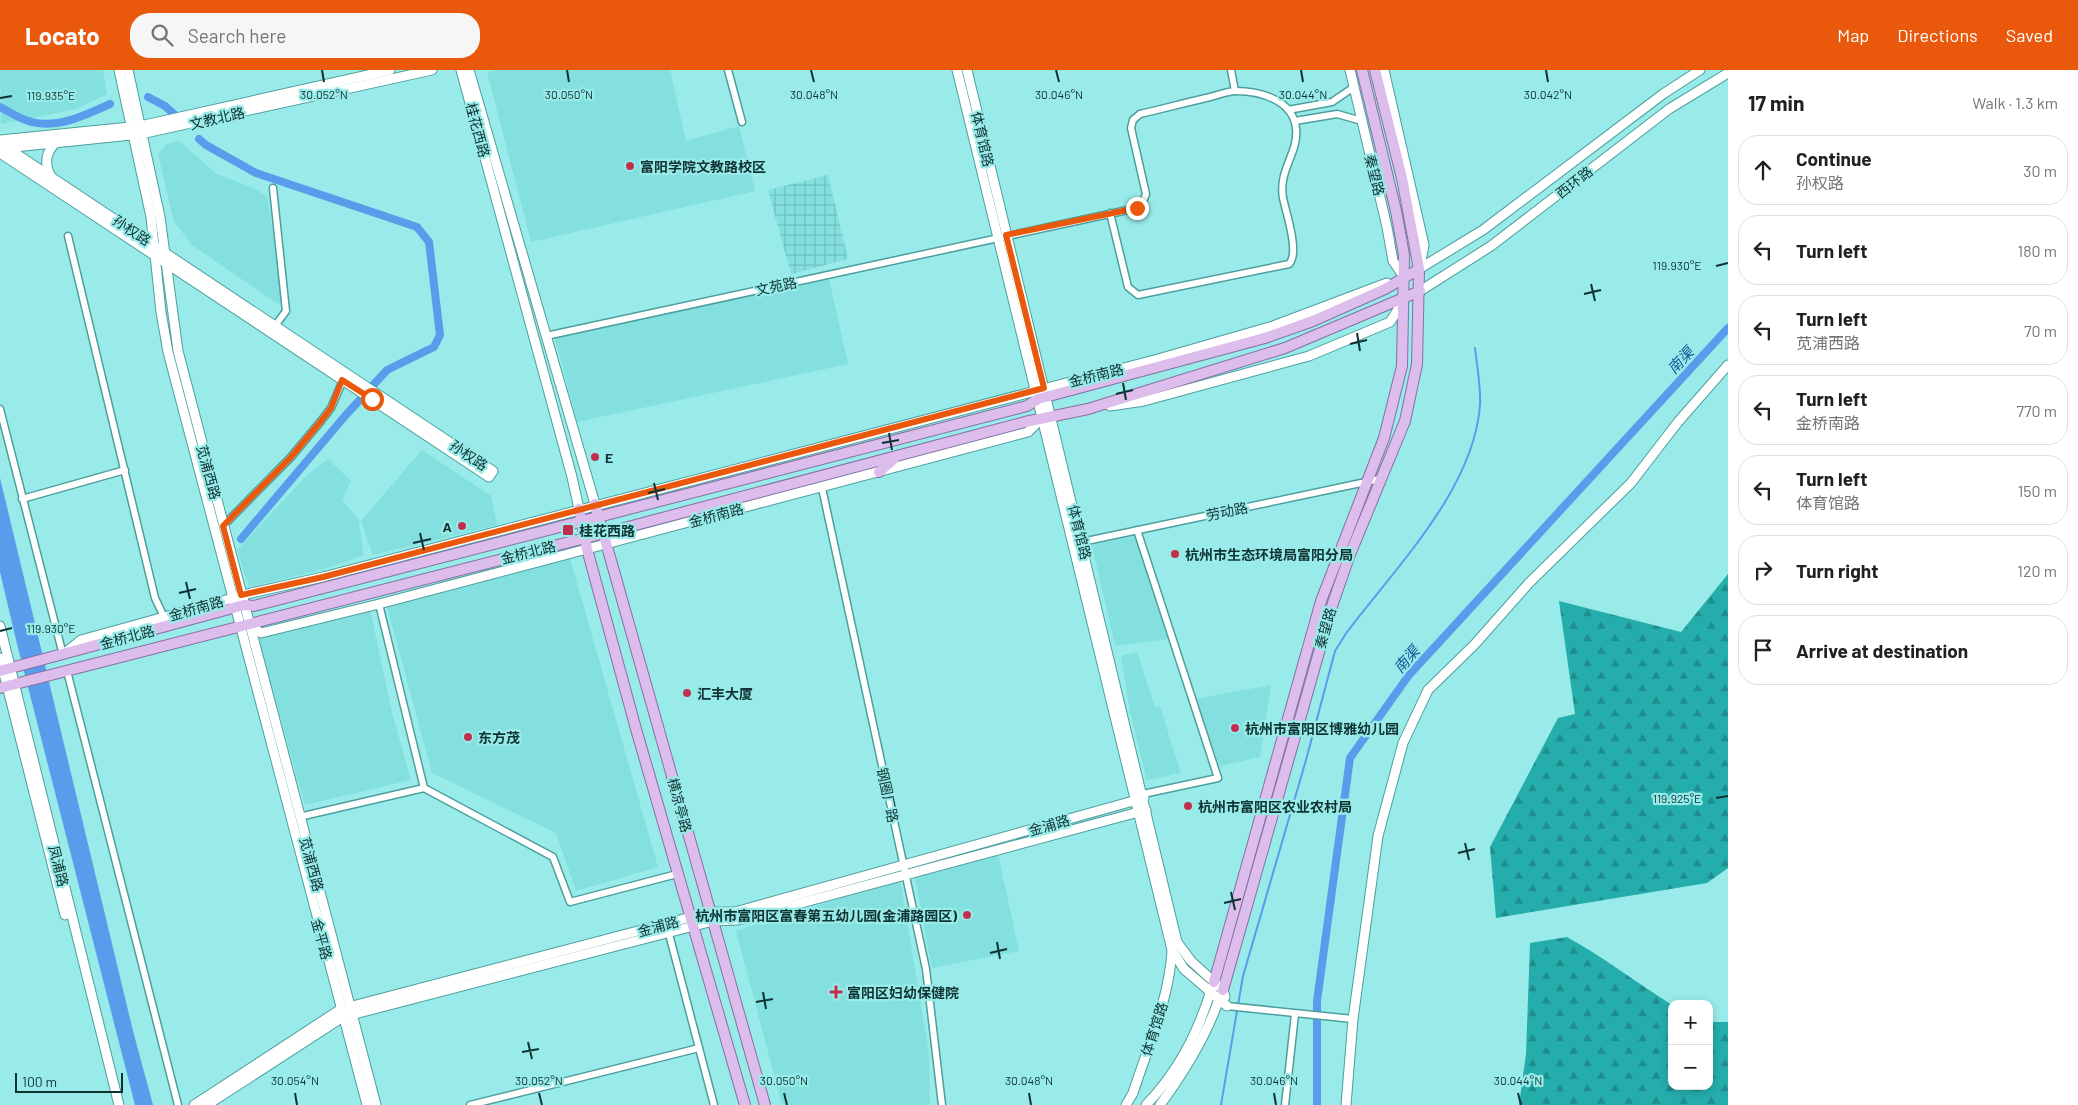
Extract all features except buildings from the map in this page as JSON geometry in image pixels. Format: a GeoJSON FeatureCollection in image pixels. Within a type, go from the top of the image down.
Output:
{"type":"FeatureCollection","features":[{"type":"Feature","properties":{"kind":"main road","name":"苋浦西路"},"geometry":{"type":"LineString","coordinates":[[119,70],[166,253],[171,310],[178,351],[223,526],[244,626],[299,817],[346,1012]]}},
{"type":"Feature","properties":{"kind":"main road","name":"苋浦西路"},"geometry":{"type":"LineString","coordinates":[[128,70],[155,245],[161,312],[168,352],[238,601]]}},
{"type":"Feature","properties":{"kind":"main road","name":"文教北路"},"geometry":{"type":"LineString","coordinates":[[199,117],[390,70]]}},
{"type":"Feature","properties":{"kind":"main road","name":"文教北路"},"geometry":{"type":"LineString","coordinates":[[1,146],[58,142],[136,131],[432,70]]}},
{"type":"Feature","properties":{"kind":"main road","name":"桂花西路"},"geometry":{"type":"LineString","coordinates":[[461,70],[572,477],[579,509]]}},
{"type":"Feature","properties":{"kind":"main road","name":"桂花西路"},"geometry":{"type":"LineString","coordinates":[[469,70],[595,504]]}},
{"type":"Feature","properties":{"kind":"main road","name":"体育馆路"},"geometry":{"type":"LineString","coordinates":[[956,70],[1047,417],[1141,798],[1175,946],[1165,994],[1133,1093],[1126,1105]]}},
{"type":"Feature","properties":{"kind":"main road","name":"体育馆路"},"geometry":{"type":"LineString","coordinates":[[967,70],[1001,236]]}},
{"type":"Feature","properties":{"kind":"main road","name":"秦望路"},"geometry":{"type":"LineString","coordinates":[[1350,70],[1387,227],[1393,261],[1404,277]]}},
{"type":"Feature","properties":{"kind":"main road","name":"秦望路"},"geometry":{"type":"LineString","coordinates":[[1212,987],[1322,601],[1384,438],[1396,398],[1402,366],[1405,299],[1404,255],[1396,211],[1362,70]]}},
{"type":"Feature","properties":{"kind":"main road","name":"秦望路"},"geometry":{"type":"LineString","coordinates":[[1221,995],[1333,602],[1380,479],[1405,421],[1414,389],[1420,291],[1419,269],[1402,178],[1375,70]]}},
{"type":"Feature","properties":{"kind":"main road","name":"秦望路"},"geometry":{"type":"LineString","coordinates":[[1384,70],[1424,245],[1419,269]]}},
{"type":"Feature","properties":{"kind":"main road","name":"西环路"},"geometry":{"type":"LineString","coordinates":[[1419,269],[1483,230],[1663,94],[1700,70]]}},
{"type":"Feature","properties":{"kind":"main road","name":"西环路"},"geometry":{"type":"LineString","coordinates":[[1420,291],[1491,246],[1669,109],[1728,73]]}},
{"type":"Feature","properties":{"kind":"main road","name":"文教北路"},"geometry":{"type":"LineString","coordinates":[[1,146],[136,131]]}},
{"type":"Feature","properties":{"kind":"main road"},"geometry":{"type":"LineString","coordinates":[[52,177],[46,161],[50,150],[58,142]]}},
{"type":"Feature","properties":{"kind":"main road","name":"孙权路"},"geometry":{"type":"LineString","coordinates":[[1,146],[52,177],[155,245],[275,326],[352,382],[493,471],[488,477],[374,396]]}},
{"type":"Feature","properties":{"kind":"main road","name":"孙权路"},"geometry":{"type":"LineString","coordinates":[[1,146],[167,264],[342,380],[352,382]]}},
{"type":"Feature","properties":{"kind":"main road","name":"金桥南路"},"geometry":{"type":"LineString","coordinates":[[63,655],[81,640],[164,617],[238,601],[595,504],[831,444],[1266,338],[1313,321],[1385,289],[1419,269]]}},
{"type":"Feature","properties":{"kind":"main road","name":"金桥南路"},"geometry":{"type":"LineString","coordinates":[[1088,409],[1285,348],[1405,299],[1420,291]]}},
{"type":"Feature","properties":{"kind":"main road","name":"金桥南路"},"geometry":{"type":"LineString","coordinates":[[587,549],[605,538],[896,456],[1047,417],[1144,401],[1308,356],[1390,322],[1405,299]]}},
{"type":"Feature","properties":{"kind":"main road"},"geometry":{"type":"LineString","coordinates":[[1346,1105],[1353,1019],[1378,836],[1403,743],[1428,690],[1475,644],[1529,583],[1631,483],[1678,422],[1728,366]]}},
{"type":"Feature","properties":{"kind":"main road","name":"金桥南路"},"geometry":{"type":"LineString","coordinates":[[600,518],[1027,406],[1041,394]]}},
{"type":"Feature","properties":{"kind":"main road","name":"金桥南路"},"geometry":{"type":"LineString","coordinates":[[605,538],[822,488],[1028,432],[1047,417]]}},
{"type":"Feature","properties":{"kind":"main road"},"geometry":{"type":"LineString","coordinates":[[831,444],[852,451]]}},
{"type":"Feature","properties":{"kind":"main road"},"geometry":{"type":"LineString","coordinates":[[880,472],[896,456]]}},
{"type":"Feature","properties":{"kind":"main road","name":"横凉亭路"},"geometry":{"type":"LineString","coordinates":[[595,504],[765,1105]]}},
{"type":"Feature","properties":{"kind":"main road","name":"横凉亭路"},"geometry":{"type":"LineString","coordinates":[[579,509],[584,538],[677,874],[745,1105]]}},
{"type":"Feature","properties":{"kind":"main road","name":"金桥北路"},"geometry":{"type":"LineString","coordinates":[[6,669],[63,655],[238,601],[254,606],[600,518]]}},
{"type":"Feature","properties":{"kind":"main road","name":"金桥北路"},"geometry":{"type":"LineString","coordinates":[[11,685],[584,538],[605,538]]}},
{"type":"Feature","properties":{"kind":"main road","name":"金桥北路"},"geometry":{"type":"LineString","coordinates":[[244,626],[261,633],[587,549]]}},
{"type":"Feature","properties":{"kind":"main road"},"geometry":{"type":"LineString","coordinates":[[323,577],[345,583]]}},
{"type":"Feature","properties":{"kind":"main road","name":"凤浦路"},"geometry":{"type":"LineString","coordinates":[[0,626],[6,669],[119,1105]]}},
{"type":"Feature","properties":{"kind":"main road","name":"金平路"},"geometry":{"type":"LineString","coordinates":[[244,626],[346,1012],[367,1105]]}},
{"type":"Feature","properties":{"kind":"main road","name":"凤浦路"},"geometry":{"type":"LineString","coordinates":[[0,658],[6,669]]}},
{"type":"Feature","properties":{"kind":"main road","name":"凤浦路"},"geometry":{"type":"LineString","coordinates":[[11,685],[113,1105]]}},
{"type":"Feature","properties":{"kind":"main road","name":"金浦路"},"geometry":{"type":"LineString","coordinates":[[194,1105],[346,1012],[711,917],[738,920],[1141,798]]}},
{"type":"Feature","properties":{"kind":"main road","name":"金浦路"},"geometry":{"type":"LineString","coordinates":[[904,869],[1143,811]]}},
{"type":"Feature","properties":{"kind":"main road","name":"金浦路"},"geometry":{"type":"LineString","coordinates":[[207,1105],[346,1012],[669,934],[691,923]]}},
{"type":"Feature","properties":{"kind":"main road","name":"体育馆路"},"geometry":{"type":"LineString","coordinates":[[1175,946],[1191,961],[1229,1007]]}},
{"type":"Feature","properties":{"kind":"main road"},"geometry":{"type":"LineString","coordinates":[[1146,1105],[1164,1087],[1179,1065],[1196,1029],[1212,987]]}},
{"type":"Feature","properties":{"kind":"main road"},"geometry":{"type":"LineString","coordinates":[[1160,1105],[1184,1072],[1204,1035],[1221,995]]}},
{"type":"Feature","properties":{"kind":"main road","name":"金平路"},"geometry":{"type":"LineString","coordinates":[[346,1012],[376,1105]]}},
{"type":"Feature","properties":{"kind":"street"},"geometry":{"type":"LineString","coordinates":[[728,70],[742,122]]}},
{"type":"Feature","properties":{"kind":"street"},"geometry":{"type":"LineString","coordinates":[[1110,213],[1128,287],[1138,295],[1289,264],[1294,253],[1282,181],[1285,166],[1296,140],[1295,121],[1288,110],[1272,97],[1235,91],[1230,70]]}},
{"type":"Feature","properties":{"kind":"street"},"geometry":{"type":"LineString","coordinates":[[1288,110],[1332,102],[1354,87]]}},
{"type":"Feature","properties":{"kind":"street","name":"文苑路"},"geometry":{"type":"LineString","coordinates":[[546,336],[1137,208],[1145,198],[1131,128],[1136,116],[1235,91]]}},
{"type":"Feature","properties":{"kind":"street"},"geometry":{"type":"LineString","coordinates":[[1295,121],[1337,114],[1362,121]]}},
{"type":"Feature","properties":{"kind":"street"},"geometry":{"type":"LineString","coordinates":[[272,188],[286,311],[275,326]]}},
{"type":"Feature","properties":{"kind":"street"},"geometry":{"type":"LineString","coordinates":[[68,236],[155,598],[164,617]]}},
{"type":"Feature","properties":{"kind":"street"},"geometry":{"type":"LineString","coordinates":[[223,526],[291,457],[321,421],[331,408],[342,380]]}},
{"type":"Feature","properties":{"kind":"street"},"geometry":{"type":"LineString","coordinates":[[0,409],[63,655]]}},
{"type":"Feature","properties":{"kind":"street"},"geometry":{"type":"LineString","coordinates":[[22,499],[124,470]]}},
{"type":"Feature","properties":{"kind":"street","name":"劳动路"},"geometry":{"type":"LineString","coordinates":[[1078,543],[1380,479]]}},
{"type":"Feature","properties":{"kind":"street","name":"钢圈厂路"},"geometry":{"type":"LineString","coordinates":[[822,488],[926,969],[942,1105]]}},
{"type":"Feature","properties":{"kind":"street"},"geometry":{"type":"LineString","coordinates":[[1137,530],[1218,778],[1141,798]]}},
{"type":"Feature","properties":{"kind":"street"},"geometry":{"type":"LineString","coordinates":[[379,604],[424,788]]}},
{"type":"Feature","properties":{"kind":"street"},"geometry":{"type":"LineString","coordinates":[[68,671],[178,1105]]}},
{"type":"Feature","properties":{"kind":"street"},"geometry":{"type":"LineString","coordinates":[[299,817],[424,788],[553,857],[570,902],[677,874]]}},
{"type":"Feature","properties":{"kind":"street"},"geometry":{"type":"LineString","coordinates":[[669,934],[714,1105]]}},
{"type":"Feature","properties":{"kind":"street"},"geometry":{"type":"LineString","coordinates":[[1229,1007],[1353,1019]]}},
{"type":"Feature","properties":{"kind":"street"},"geometry":{"type":"LineString","coordinates":[[1285,1105],[1295,1014]]}},
{"type":"Feature","properties":{"kind":"street"},"geometry":{"type":"LineString","coordinates":[[470,1105],[699,1048]]}},
{"type":"Feature","properties":{"kind":"shaded area"},"geometry":{"type":"Polygon","coordinates":[[[0,70],[103,70],[107,94],[77,109],[1,124],[0,70]]]}},
{"type":"Feature","properties":{"kind":"shaded area","name":"富阳学院文教路校区"},"geometry":{"type":"Polygon","coordinates":[[[498,70],[670,70],[686,141],[739,126],[755,191],[531,242],[487,72],[498,70]]]}},
{"type":"Feature","properties":{"kind":"shaded area"},"geometry":{"type":"Polygon","coordinates":[[[179,141],[217,174],[251,187],[267,196],[284,299],[278,304],[192,245],[174,222],[158,154],[167,144],[179,141]]]}},
{"type":"Feature","properties":{"kind":"shaded area"},"geometry":{"type":"Polygon","coordinates":[[[828,175],[848,259],[791,274],[768,190],[828,175]]]}},
{"type":"Feature","properties":{"kind":"shaded area"},"geometry":{"type":"Polygon","coordinates":[[[828,275],[848,364],[577,422],[554,335],[828,275]]]}},
{"type":"Feature","properties":{"kind":"shaded area"},"geometry":{"type":"Polygon","coordinates":[[[422,450],[491,496],[497,525],[373,555],[361,521],[422,450]]]}},
{"type":"Feature","properties":{"kind":"shaded area"},"geometry":{"type":"Polygon","coordinates":[[[328,459],[351,481],[342,500],[358,518],[364,555],[322,570],[249,587],[237,550],[306,476],[328,459]]]}},
{"type":"Feature","properties":{"kind":"shaded area"},"geometry":{"type":"Polygon","coordinates":[[[0,478],[133,1031],[153,1105],[135,1105],[17,644],[0,572],[0,478]]]}},
{"type":"Feature","properties":{"kind":"shaded area"},"geometry":{"type":"Polygon","coordinates":[[[1135,536],[1168,639],[1115,646],[1092,545],[1135,536]]]}},
{"type":"Feature","properties":{"kind":"shaded area"},"geometry":{"type":"Polygon","coordinates":[[[569,555],[658,867],[576,891],[556,833],[432,773],[386,603],[569,555]]]}},
{"type":"Feature","properties":{"kind":"shaded area"},"geometry":{"type":"Polygon","coordinates":[[[370,609],[392,713],[411,780],[305,805],[258,639],[370,609]]]}},
{"type":"Feature","properties":{"kind":"shaded area"},"geometry":{"type":"Polygon","coordinates":[[[1137,652],[1155,707],[1160,707],[1181,773],[1147,780],[1130,712],[1121,656],[1137,652]]]}},
{"type":"Feature","properties":{"kind":"shaded area","name":"杭州市富阳区博雅幼儿园"},"geometry":{"type":"Polygon","coordinates":[[[1271,685],[1260,757],[1220,766],[1194,699],[1271,685]]]}},
{"type":"Feature","properties":{"kind":"shaded area","name":"杭州市富阳区富春第五幼儿园(金浦路园区)"},"geometry":{"type":"Polygon","coordinates":[[[998,854],[1019,951],[932,968],[915,878],[998,854]]]}},
{"type":"Feature","properties":{"kind":"shaded area","name":"富阳区妇幼保健院"},"geometry":{"type":"Polygon","coordinates":[[[900,879],[929,1053],[930,1105],[782,1105],[736,931],[900,879]]]}},
{"type":"Feature","properties":{"kind":"green space"},"geometry":{"type":"Polygon","coordinates":[[[1728,574],[1728,868],[1707,883],[1496,918],[1490,847],[1558,718],[1575,714],[1559,601],[1681,632],[1728,574]]]}},
{"type":"Feature","properties":{"kind":"green space"},"geometry":{"type":"Polygon","coordinates":[[[1567,937],[1607,961],[1668,1002],[1668,1090],[1713,1090],[1713,1022],[1728,1022],[1728,1105],[1519,1105],[1526,1054],[1530,943],[1567,937]]]}},
{"type":"Feature","properties":{"kind":"waterway"},"geometry":{"type":"LineString","coordinates":[[148,97],[165,106],[175,115]]}},
{"type":"Feature","properties":{"kind":"waterway"},"geometry":{"type":"LineString","coordinates":[[0,107],[28,121],[52,124],[72,119],[110,104]]}},
{"type":"Feature","properties":{"kind":"waterway"},"geometry":{"type":"LineString","coordinates":[[199,139],[206,145],[256,173],[417,227],[429,242],[440,335],[434,347],[387,370],[345,416],[241,539]]}},
{"type":"Feature","properties":{"kind":"waterway","name":"南渠"},"geometry":{"type":"LineString","coordinates":[[1317,1105],[1317,1001],[1350,758],[1409,675],[1728,328]]}},
{"type":"Feature","properties":{"kind":"waterway"},"geometry":{"type":"LineString","coordinates":[[1221,1105],[1243,976],[1306,760],[1335,651],[1347,632],[1430,526],[1464,467],[1475,436],[1480,405],[1475,348]]}},
{"type":"Feature","properties":{"kind":"place","name":"富阳学院文教路校区"},"geometry":{"type":"Point","coordinates":[630,166]}},
{"type":"Feature","properties":{"kind":"place","name":"E"},"geometry":{"type":"Point","coordinates":[595,457]}},
{"type":"Feature","properties":{"kind":"place","name":"A"},"geometry":{"type":"Point","coordinates":[462,526]}},
{"type":"Feature","properties":{"kind":"place","name":"桂花西路"},"geometry":{"type":"Point","coordinates":[568,530]}},
{"type":"Feature","properties":{"kind":"place","name":"杭州市生态环境局富阳分局"},"geometry":{"type":"Point","coordinates":[1175,554]}},
{"type":"Feature","properties":{"kind":"place","name":"汇丰大厦"},"geometry":{"type":"Point","coordinates":[687,693]}},
{"type":"Feature","properties":{"kind":"place","name":"杭州市富阳区博雅幼儿园"},"geometry":{"type":"Point","coordinates":[1235,728]}},
{"type":"Feature","properties":{"kind":"place","name":"东方茂"},"geometry":{"type":"Point","coordinates":[468,737]}},
{"type":"Feature","properties":{"kind":"place","name":"杭州市富阳区农业农村局"},"geometry":{"type":"Point","coordinates":[1188,806]}},
{"type":"Feature","properties":{"kind":"place","name":"杭州市富阳区富春第五幼儿园(金浦路园区)"},"geometry":{"type":"Point","coordinates":[967,915]}},
{"type":"Feature","properties":{"kind":"place","name":"富阳区妇幼保健院"},"geometry":{"type":"Point","coordinates":[836,992]}},
{"type":"Feature","properties":{"kind":"route"},"geometry":{"type":"LineString","coordinates":[[372,399],[342,380],[331,408],[321,421],[291,457],[223,526],[241,595],[323,577],[595,504],[1044,388],[1006,235],[1137,208]]}}]}
